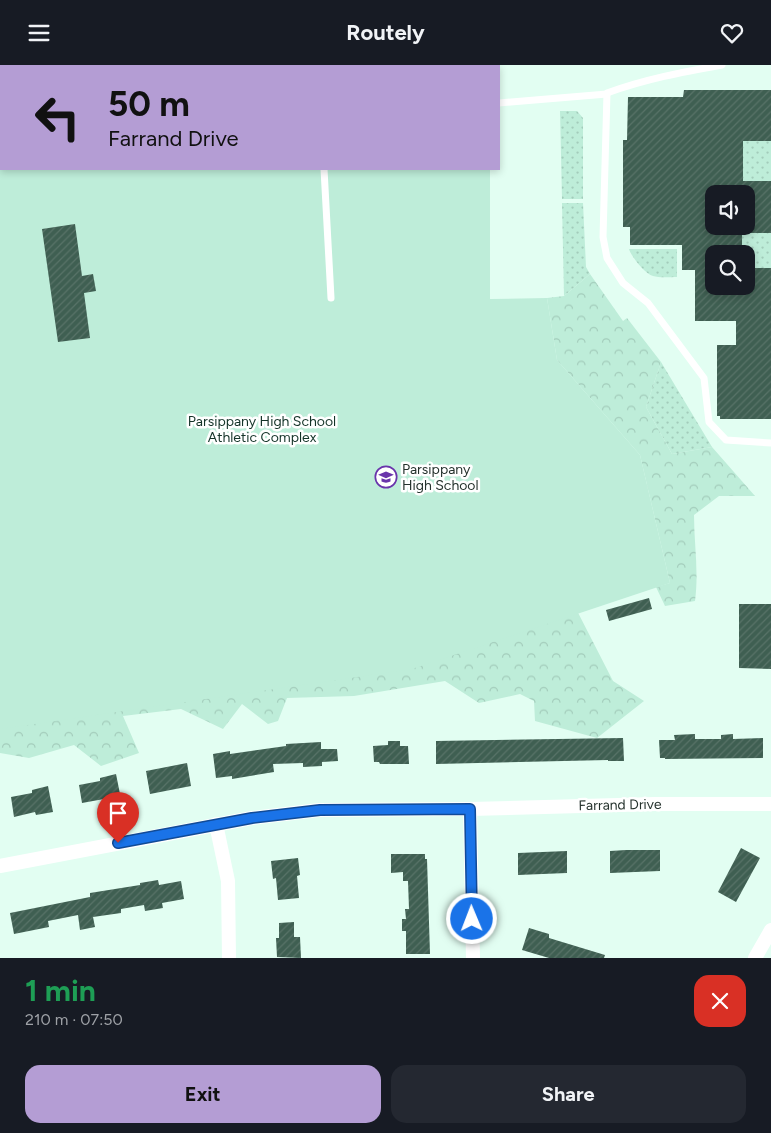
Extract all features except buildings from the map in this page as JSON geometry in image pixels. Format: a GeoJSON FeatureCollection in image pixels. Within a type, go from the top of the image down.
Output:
{"type":"FeatureCollection","features":[{"type":"Feature","properties":{"kind":"street","name":"Farrand Drive"},"geometry":{"type":"LineString","coordinates":[[0,866],[216,824],[320,810],[470,809],[655,804],[771,804]]}},
{"type":"Feature","properties":{"kind":"street"},"geometry":{"type":"LineString","coordinates":[[470,809],[473,958]]}},
{"type":"Feature","properties":{"kind":"street"},"geometry":{"type":"LineString","coordinates":[[216,824],[228,881],[229,958]]}},
{"type":"Feature","properties":{"kind":"street"},"geometry":{"type":"LineString","coordinates":[[755,958],[771,930]]}},
{"type":"Feature","properties":{"kind":"lane"},"geometry":{"type":"LineString","coordinates":[[500,103],[607,94],[629,85],[660,77],[722,65]]}},
{"type":"Feature","properties":{"kind":"lane"},"geometry":{"type":"LineString","coordinates":[[607,94],[603,237],[607,258],[623,283],[648,303],[704,378],[709,422],[726,440],[771,443]]}},
{"type":"Feature","properties":{"kind":"lane"},"geometry":{"type":"LineString","coordinates":[[324,170],[330,298]]}},
{"type":"Feature","properties":{"kind":"green space"},"geometry":{"type":"Polygon","coordinates":[[[560,111],[577,111],[583,118],[583,199],[562,199],[560,111]]]}},
{"type":"Feature","properties":{"kind":"green space"},"geometry":{"type":"Polygon","coordinates":[[[743,141],[771,141],[771,181],[743,181],[743,141]]]}},
{"type":"Feature","properties":{"kind":"green space","name":"Parsippany High School Athletic Complex"},"geometry":{"type":"Polygon","coordinates":[[[0,170],[490,170],[490,299],[547,298],[557,360],[640,455],[670,583],[412,669],[0,729],[0,170]]]}},
{"type":"Feature","properties":{"kind":"green space"},"geometry":{"type":"Polygon","coordinates":[[[562,203],[583,203],[586,267],[590,274],[564,296],[562,203]]]}},
{"type":"Feature","properties":{"kind":"green space"},"geometry":{"type":"Polygon","coordinates":[[[771,233],[771,268],[755,268],[755,245],[742,245],[742,235],[771,233]]]}},
{"type":"Feature","properties":{"kind":"green space"},"geometry":{"type":"Polygon","coordinates":[[[629,249],[677,249],[677,277],[650,275],[632,256],[629,249]]]}},
{"type":"Feature","properties":{"kind":"green space"},"geometry":{"type":"Polygon","coordinates":[[[590,274],[623,321],[627,318],[661,362],[646,407],[672,454],[712,447],[755,496],[719,496],[694,515],[695,601],[665,606],[656,587],[670,583],[640,455],[557,360],[547,298],[564,296],[590,274]]]}},
{"type":"Feature","properties":{"kind":"green space"},"geometry":{"type":"Polygon","coordinates":[[[661,362],[712,447],[672,454],[646,407],[661,362]]]}},
{"type":"Feature","properties":{"kind":"green space"},"geometry":{"type":"Polygon","coordinates":[[[570,597],[613,681],[644,701],[597,738],[535,721],[534,701],[520,694],[479,703],[445,681],[354,696],[287,698],[278,721],[268,724],[242,704],[223,729],[181,709],[123,716],[139,753],[101,766],[74,745],[29,758],[0,753],[0,704],[570,597]]]}},
{"type":"Feature","properties":{"kind":"place","name":"Parsippany High School"},"geometry":{"type":"Point","coordinates":[386,477]}},
{"type":"Feature","properties":{"kind":"route"},"geometry":{"type":"LineString","coordinates":[[118,843],[252,818],[320,810],[470,809],[472,919]]}}]}
